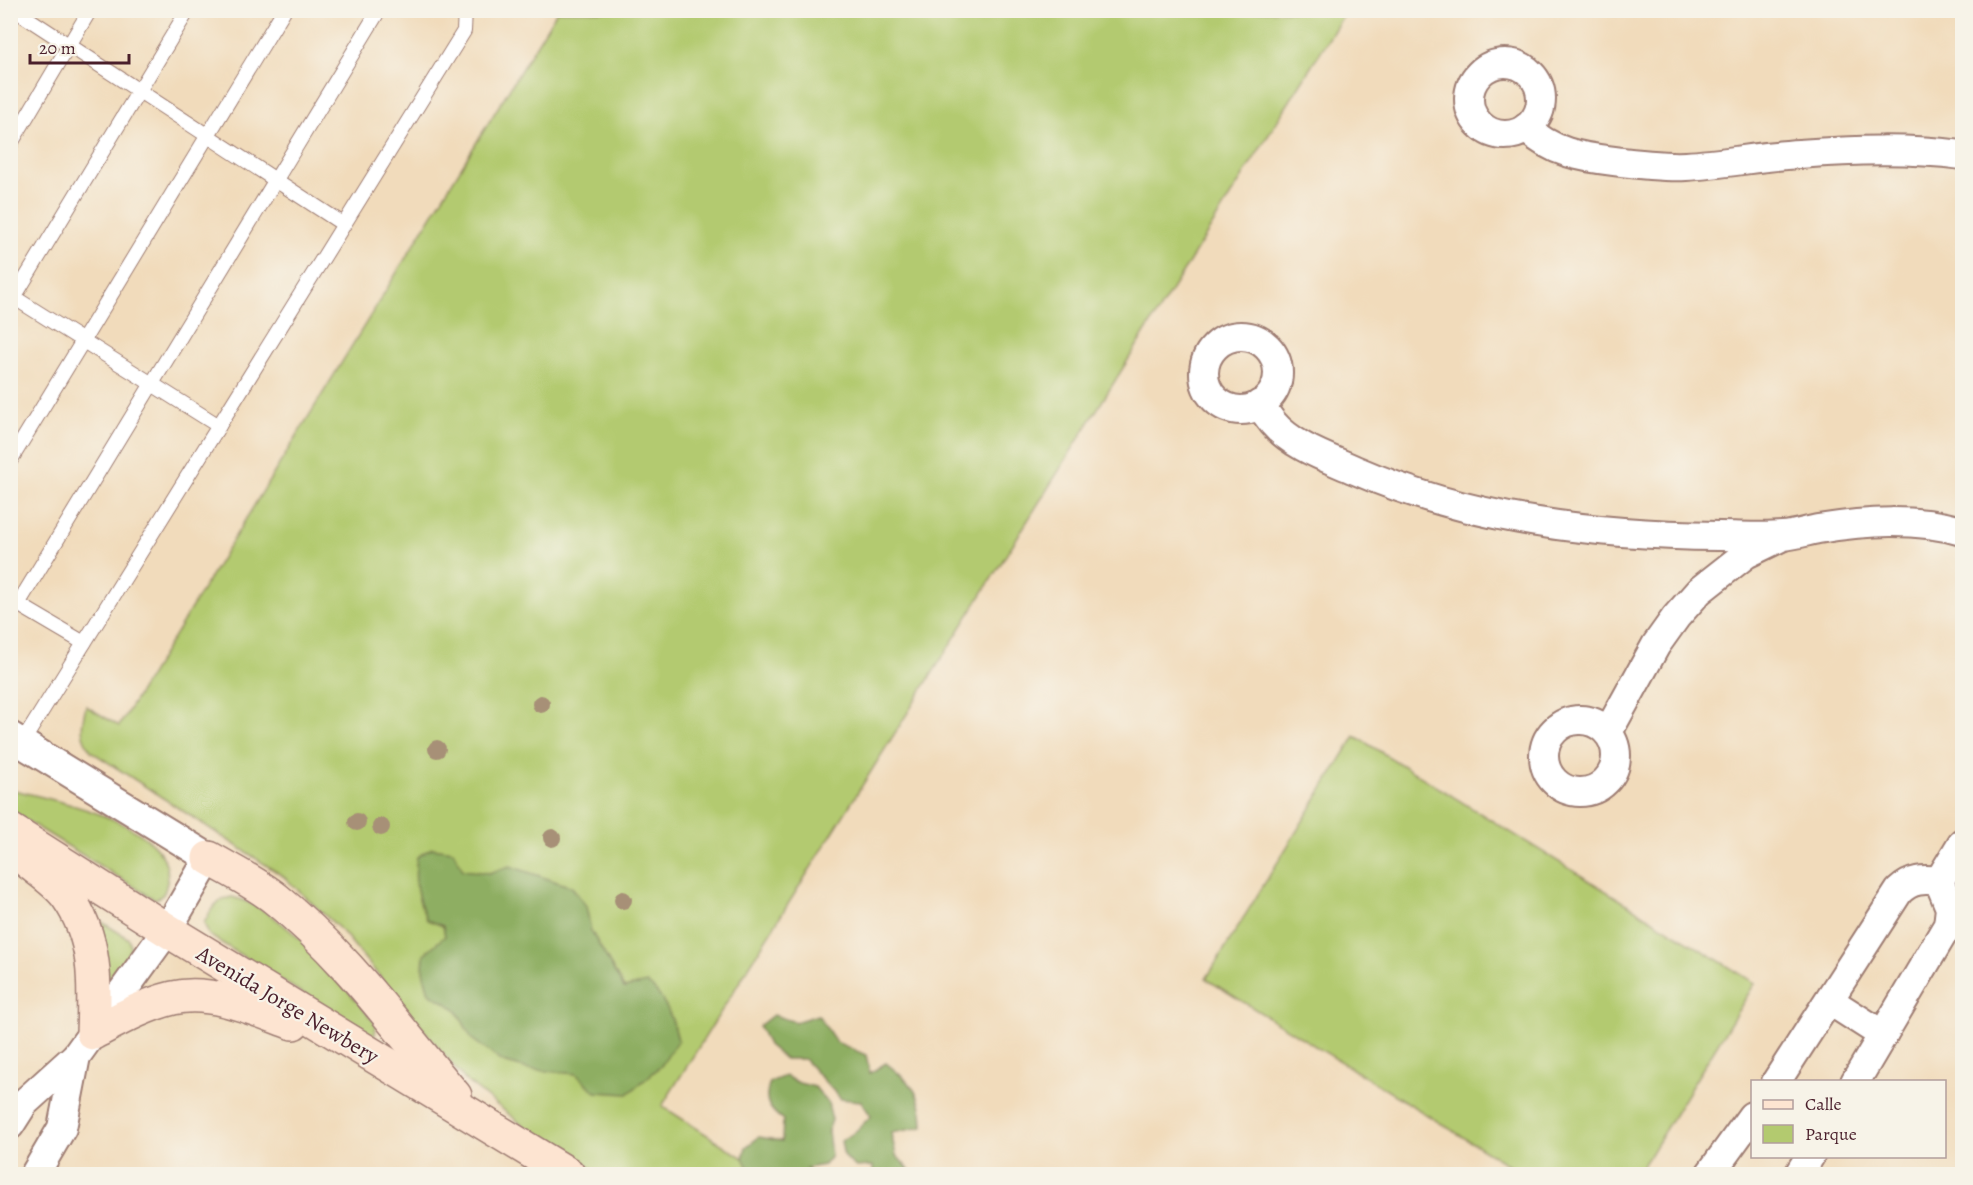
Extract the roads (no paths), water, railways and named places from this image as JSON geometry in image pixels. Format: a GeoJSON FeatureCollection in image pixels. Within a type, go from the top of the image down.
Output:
{"type":"FeatureCollection","features":[{"type":"Feature","properties":{"kind":"main road","name":"Avenida Jorge Newbery"},"geometry":{"type":"LineString","coordinates":[[10,830],[167,930],[568,1174]]}},
{"type":"Feature","properties":{"kind":"main road"},"geometry":{"type":"LineString","coordinates":[[10,847],[66,894],[83,923],[95,981],[84,1045]]}},
{"type":"Feature","properties":{"kind":"main road"},"geometry":{"type":"LineString","coordinates":[[209,858],[274,898],[312,931],[355,975],[471,1115]]}},
{"type":"Feature","properties":{"kind":"main road"},"geometry":{"type":"LineString","coordinates":[[84,1045],[158,1002],[195,996],[245,1006],[308,1028],[346,1038]]}},
{"type":"Feature","properties":{"kind":"street"},"geometry":{"type":"LineString","coordinates":[[1526,128],[1540,141],[1564,152],[1594,159],[1641,165],[1684,166],[1797,154],[1864,150],[1926,150],[1962,155]]}},
{"type":"Feature","properties":{"kind":"street"},"geometry":{"type":"LineString","coordinates":[[1260,404],[1273,424],[1285,434],[1332,460],[1384,483],[1503,517],[1626,534],[1782,536],[1861,523],[1903,521],[1941,525],[1962,531]]}},
{"type":"Feature","properties":{"kind":"street"},"geometry":{"type":"LineString","coordinates":[[1608,732],[1656,645],[1676,617],[1700,591],[1746,554],[1782,536]]}},
{"type":"Feature","properties":{"kind":"street"},"geometry":{"type":"LineString","coordinates":[[10,1125],[24,1103],[84,1045],[167,930],[209,858],[16,740]]}},
{"type":"Feature","properties":{"kind":"street"},"geometry":{"type":"LineString","coordinates":[[1940,881],[1962,843]]}},
{"type":"Feature","properties":{"kind":"street"},"geometry":{"type":"LineString","coordinates":[[1777,1080],[1899,891],[1921,879],[1940,881]]}},
{"type":"Feature","properties":{"kind":"street"},"geometry":{"type":"LineString","coordinates":[[1856,1080],[1948,925],[1950,908],[1940,881]]}},
{"type":"Feature","properties":{"kind":"street"},"geometry":{"type":"LineString","coordinates":[[1830,1001],[1883,1035]]}},
{"type":"Feature","properties":{"kind":"street"},"geometry":{"type":"LineString","coordinates":[[35,1174],[62,1128],[84,1045]]}},
{"type":"Feature","properties":{"kind":"street"},"geometry":{"type":"LineString","coordinates":[[1710,1174],[1751,1117]]}},
{"type":"Feature","properties":{"kind":"street"},"geometry":{"type":"LineString","coordinates":[[1799,1174],[1809,1158]]}},
{"type":"Feature","properties":{"kind":"lane"},"geometry":{"type":"LineString","coordinates":[[15,10],[343,224]]}},
{"type":"Feature","properties":{"kind":"lane"},"geometry":{"type":"LineString","coordinates":[[10,145],[90,10]]}},
{"type":"Feature","properties":{"kind":"lane"},"geometry":{"type":"LineString","coordinates":[[189,10],[12,299],[84,340],[219,426]]}},
{"type":"Feature","properties":{"kind":"lane"},"geometry":{"type":"LineString","coordinates":[[10,461],[284,10]]}},
{"type":"Feature","properties":{"kind":"lane"},"geometry":{"type":"LineString","coordinates":[[84,643],[14,602],[153,384],[379,10]]}},
{"type":"Feature","properties":{"kind":"lane"},"geometry":{"type":"LineString","coordinates":[[16,740],[84,643],[464,30],[465,10]]}}]}
